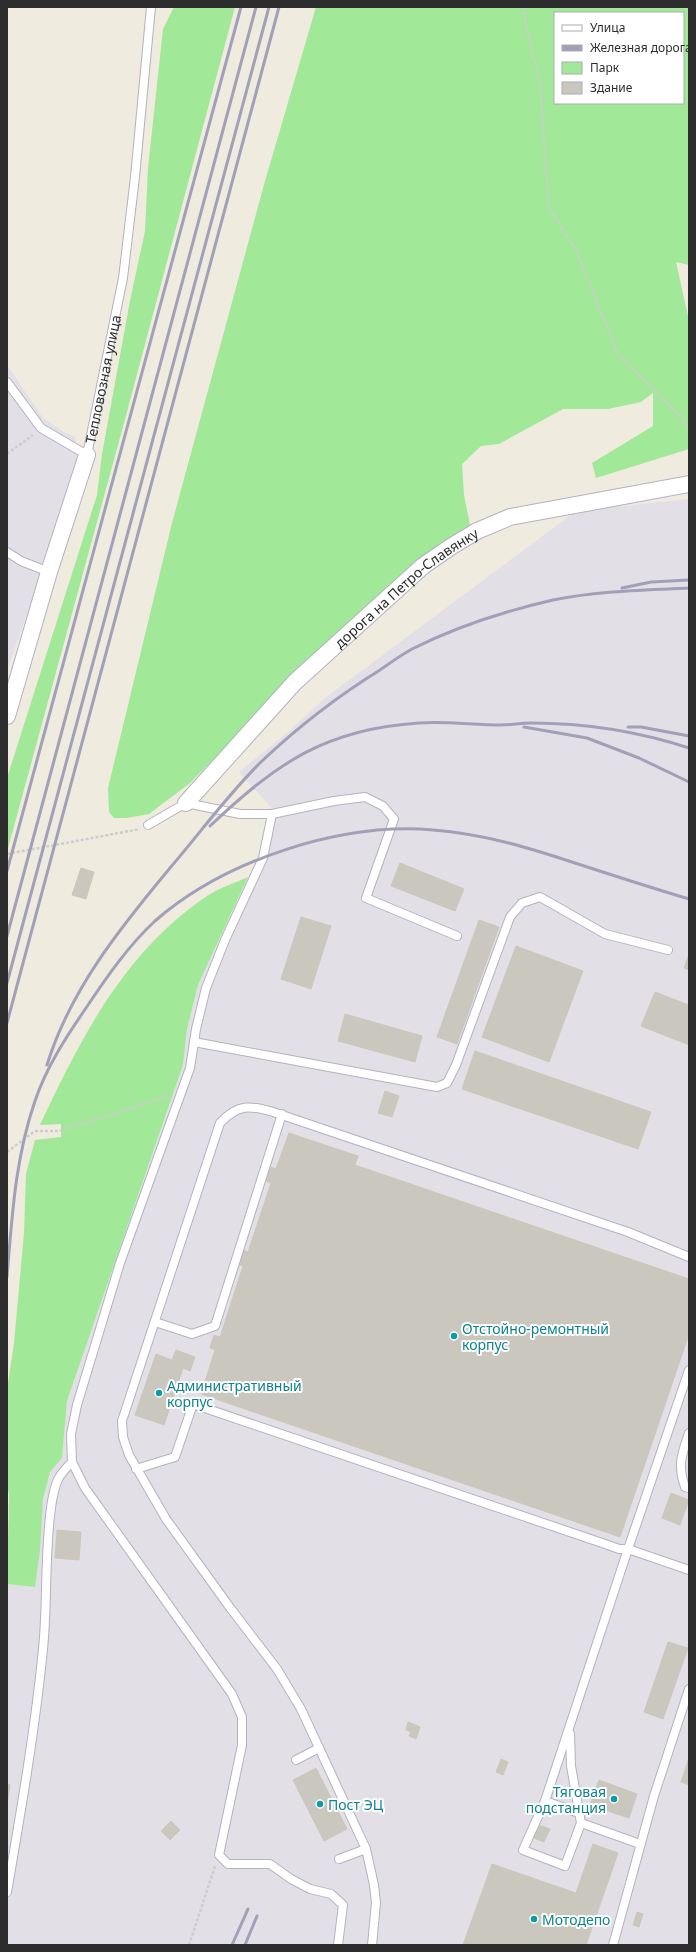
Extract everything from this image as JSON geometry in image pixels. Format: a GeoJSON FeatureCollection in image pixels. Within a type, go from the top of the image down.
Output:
{"type":"FeatureCollection","features":[{"type":"Feature","properties":{"kind":"street","name":"Тепловозная улица"},"geometry":{"type":"LineString","coordinates":[[7,716],[86,455]]}},
{"type":"Feature","properties":{"kind":"street","name":"дорога на Петро-Славянку"},"geometry":{"type":"LineString","coordinates":[[186,803],[295,682],[423,566],[452,546],[476,532],[510,517],[689,484]]}},
{"type":"Feature","properties":{"kind":"lane","name":"Тепловозная улица"},"geometry":{"type":"LineString","coordinates":[[86,455],[122,278],[135,178],[151,7]]}},
{"type":"Feature","properties":{"kind":"lane"},"geometry":{"type":"LineString","coordinates":[[7,382],[41,428],[86,455]]}},
{"type":"Feature","properties":{"kind":"lane"},"geometry":{"type":"LineString","coordinates":[[7,552],[20,561],[50,572]]}},
{"type":"Feature","properties":{"kind":"lane"},"geometry":{"type":"LineString","coordinates":[[148,825],[186,803],[240,814],[272,814],[334,801],[365,797],[383,806],[394,819],[366,898],[457,936]]}},
{"type":"Feature","properties":{"kind":"lane"},"geometry":{"type":"LineString","coordinates":[[272,814],[263,858],[225,940],[206,988],[190,1068],[120,1263],[77,1405],[71,1434],[72,1462],[85,1488],[232,1694],[242,1717],[242,1745],[219,1855],[228,1864],[270,1864],[310,1890],[331,1894],[343,1906],[338,1945]]}},
{"type":"Feature","properties":{"kind":"lane"},"geometry":{"type":"LineString","coordinates":[[194,1042],[437,1087],[446,1083],[456,1065],[510,917],[522,903],[540,897],[605,934],[668,950]]}},
{"type":"Feature","properties":{"kind":"lane"},"geometry":{"type":"LineString","coordinates":[[372,1945],[376,1903],[374,1885],[366,1849],[290,1687],[166,1520],[136,1469],[129,1455],[123,1437],[122,1421],[220,1123],[230,1113],[241,1107],[256,1107],[282,1114],[634,1234],[689,1257]]}},
{"type":"Feature","properties":{"kind":"lane"},"geometry":{"type":"LineString","coordinates":[[155,1322],[192,1334],[215,1326],[282,1114]]}},
{"type":"Feature","properties":{"kind":"lane"},"geometry":{"type":"LineString","coordinates":[[570,1726],[571,1766],[581,1823],[565,1866],[523,1850],[545,1801],[628,1548],[689,1370]]}},
{"type":"Feature","properties":{"kind":"lane"},"geometry":{"type":"LineString","coordinates":[[136,1469],[175,1457],[193,1404],[619,1549],[628,1548],[689,1570]]}},
{"type":"Feature","properties":{"kind":"lane"},"geometry":{"type":"LineString","coordinates":[[689,1433],[680,1461],[680,1473],[685,1486],[689,1488]]}},
{"type":"Feature","properties":{"kind":"lane"},"geometry":{"type":"LineString","coordinates":[[7,1892],[24,1794],[43,1650],[47,1604],[46,1550],[53,1501],[59,1475],[72,1462]]}},
{"type":"Feature","properties":{"kind":"lane"},"geometry":{"type":"LineString","coordinates":[[613,1945],[654,1796],[689,1690]]}},
{"type":"Feature","properties":{"kind":"lane"},"geometry":{"type":"LineString","coordinates":[[296,1760],[319,1748]]}},
{"type":"Feature","properties":{"kind":"lane"},"geometry":{"type":"LineString","coordinates":[[545,1801],[579,1813]]}},
{"type":"Feature","properties":{"kind":"lane"},"geometry":{"type":"LineString","coordinates":[[581,1823],[640,1844]]}},
{"type":"Feature","properties":{"kind":"lane"},"geometry":{"type":"LineString","coordinates":[[339,1859],[366,1849]]}},
{"type":"Feature","properties":{"kind":"path"},"geometry":{"type":"LineString","coordinates":[[522,7],[540,84],[548,208],[576,250],[618,354],[681,416],[689,431]]}},
{"type":"Feature","properties":{"kind":"path"},"geometry":{"type":"LineString","coordinates":[[7,454],[41,428]]}},
{"type":"Feature","properties":{"kind":"path"},"geometry":{"type":"LineString","coordinates":[[7,854],[134,831]]}},
{"type":"Feature","properties":{"kind":"path"},"geometry":{"type":"LineString","coordinates":[[7,1152],[35,1131],[59,1131],[182,1091]]}},
{"type":"Feature","properties":{"kind":"path"},"geometry":{"type":"LineString","coordinates":[[189,1945],[197,1926],[219,1855]]}},
{"type":"Feature","properties":{"kind":"shaded area"},"geometry":{"type":"Polygon","coordinates":[[[7,365],[43,418],[62,431],[75,437],[80,467],[7,670],[7,365]]]}},
{"type":"Feature","properties":{"kind":"shaded area"},"geometry":{"type":"Polygon","coordinates":[[[689,499],[689,1945],[7,1945],[7,1584],[35,1587],[43,1499],[50,1472],[62,1458],[67,1401],[183,1065],[187,1029],[198,985],[260,852],[271,807],[239,772],[287,733],[325,698],[576,511],[689,499]]]}},
{"type":"Feature","properties":{"kind":"green space"},"geometry":{"type":"Polygon","coordinates":[[[174,7],[235,7],[124,423],[7,852],[7,778],[97,495],[102,454],[130,301],[145,231],[148,168],[163,29],[174,7]]]}},
{"type":"Feature","properties":{"kind":"green space"},"geometry":{"type":"Polygon","coordinates":[[[316,7],[689,7],[689,265],[676,262],[689,321],[689,449],[596,478],[592,463],[653,426],[653,393],[641,402],[608,409],[563,409],[499,444],[481,446],[462,464],[464,495],[470,525],[415,566],[267,706],[190,783],[149,814],[127,818],[114,818],[109,812],[108,788],[172,523],[265,181],[316,7]]]}},
{"type":"Feature","properties":{"kind":"green space"},"geometry":{"type":"Polygon","coordinates":[[[248,877],[198,985],[187,1029],[183,1065],[67,1401],[62,1458],[50,1472],[43,1499],[40,1551],[35,1587],[7,1584],[9,1495],[7,1485],[7,1390],[14,1343],[24,1233],[26,1174],[35,1140],[61,1137],[61,1124],[40,1125],[89,1029],[128,970],[152,943],[178,918],[212,893],[248,877]]]}},
{"type":"Feature","properties":{"kind":"building"},"geometry":{"type":"Polygon","coordinates":[[[400,863],[464,889],[455,911],[391,886],[400,863]]]}},
{"type":"Feature","properties":{"kind":"building"},"geometry":{"type":"Polygon","coordinates":[[[81,868],[94,872],[86,899],[72,895],[81,868]]]}},
{"type":"Feature","properties":{"kind":"building"},"geometry":{"type":"Polygon","coordinates":[[[301,917],[331,926],[311,989],[281,979],[301,917]]]}},
{"type":"Feature","properties":{"kind":"building"},"geometry":{"type":"Polygon","coordinates":[[[479,920],[499,927],[457,1044],[437,1037],[479,920]]]}},
{"type":"Feature","properties":{"kind":"building"},"geometry":{"type":"Polygon","coordinates":[[[516,946],[583,971],[549,1062],[482,1037],[516,946]]]}},
{"type":"Feature","properties":{"kind":"building"},"geometry":{"type":"Polygon","coordinates":[[[689,954],[689,970],[684,968],[689,954]]]}},
{"type":"Feature","properties":{"kind":"building"},"geometry":{"type":"Polygon","coordinates":[[[655,992],[689,1005],[689,1045],[641,1026],[655,992]]]}},
{"type":"Feature","properties":{"kind":"building"},"geometry":{"type":"Polygon","coordinates":[[[345,1014],[422,1036],[415,1062],[338,1041],[345,1014]]]}},
{"type":"Feature","properties":{"kind":"building"},"geometry":{"type":"Polygon","coordinates":[[[475,1051],[651,1112],[638,1149],[462,1089],[475,1051]]]}},
{"type":"Feature","properties":{"kind":"building"},"geometry":{"type":"Polygon","coordinates":[[[385,1091],[399,1096],[392,1117],[378,1113],[385,1091]]]}},
{"type":"Feature","properties":{"kind":"building","name":"Отстойно-ремонтный корпус"},"geometry":{"type":"Polygon","coordinates":[[[289,1133],[358,1156],[355,1165],[689,1279],[689,1334],[620,1537],[201,1394],[215,1350],[210,1348],[214,1335],[220,1337],[243,1266],[238,1264],[243,1250],[248,1252],[271,1183],[266,1181],[271,1167],[276,1169],[289,1133]]]}},
{"type":"Feature","properties":{"kind":"building","name":"Административный корпус"},"geometry":{"type":"Polygon","coordinates":[[[176,1350],[195,1357],[190,1371],[183,1368],[164,1425],[135,1415],[156,1354],[172,1360],[176,1350]]]}},
{"type":"Feature","properties":{"kind":"building"},"geometry":{"type":"Polygon","coordinates":[[[671,1493],[689,1500],[680,1525],[662,1518],[671,1493]]]}},
{"type":"Feature","properties":{"kind":"building"},"geometry":{"type":"Polygon","coordinates":[[[57,1530],[81,1532],[79,1560],[55,1558],[57,1530]]]}},
{"type":"Feature","properties":{"kind":"building"},"geometry":{"type":"Polygon","coordinates":[[[668,1642],[688,1648],[663,1719],[644,1712],[668,1642]]]}},
{"type":"Feature","properties":{"kind":"building"},"geometry":{"type":"Polygon","coordinates":[[[408,1722],[420,1727],[416,1739],[409,1736],[411,1732],[406,1730],[408,1722]]]}},
{"type":"Feature","properties":{"kind":"building"},"geometry":{"type":"Polygon","coordinates":[[[689,1758],[689,1785],[681,1782],[689,1758]]]}},
{"type":"Feature","properties":{"kind":"building"},"geometry":{"type":"Polygon","coordinates":[[[501,1759],[508,1762],[503,1775],[496,1772],[501,1759]]]}},
{"type":"Feature","properties":{"kind":"building","name":"Пост ЭЦ"},"geometry":{"type":"Polygon","coordinates":[[[316,1768],[347,1829],[324,1841],[293,1780],[316,1768]]]}},
{"type":"Feature","properties":{"kind":"building","name":"Тяговая подстанция"},"geometry":{"type":"Polygon","coordinates":[[[599,1780],[637,1794],[629,1818],[590,1805],[599,1780]]]}},
{"type":"Feature","properties":{"kind":"building"},"geometry":{"type":"Polygon","coordinates":[[[7,1784],[10,1785],[7,1804],[7,1784]]]}},
{"type":"Feature","properties":{"kind":"building"},"geometry":{"type":"Polygon","coordinates":[[[171,1821],[180,1830],[170,1840],[161,1831],[171,1821]]]}},
{"type":"Feature","properties":{"kind":"building"},"geometry":{"type":"Polygon","coordinates":[[[539,1825],[550,1829],[544,1842],[534,1838],[539,1825]]]}},
{"type":"Feature","properties":{"kind":"building","name":"Мотодепо"},"geometry":{"type":"Polygon","coordinates":[[[593,1844],[618,1853],[586,1945],[463,1945],[492,1864],[576,1893],[593,1844]]]}},
{"type":"Feature","properties":{"kind":"building"},"geometry":{"type":"Polygon","coordinates":[[[637,1912],[643,1914],[639,1927],[633,1925],[637,1912]]]}},
{"type":"Feature","properties":{"kind":"railway"},"geometry":{"type":"LineString","coordinates":[[7,871],[241,7]]}},
{"type":"Feature","properties":{"kind":"railway"},"geometry":{"type":"LineString","coordinates":[[7,936],[256,7]]}},
{"type":"Feature","properties":{"kind":"railway"},"geometry":{"type":"LineString","coordinates":[[7,983],[269,7]]}},
{"type":"Feature","properties":{"kind":"railway"},"geometry":{"type":"LineString","coordinates":[[7,1023],[279,7]]}},
{"type":"Feature","properties":{"kind":"railway"},"geometry":{"type":"LineString","coordinates":[[622,588],[651,582],[689,580]]}},
{"type":"Feature","properties":{"kind":"railway"},"geometry":{"type":"LineString","coordinates":[[47,1065],[57,1037],[69,1011],[98,961],[115,937],[226,800],[262,761],[319,712],[400,656],[429,641],[463,627],[517,609],[570,597],[621,591],[689,588]]}},
{"type":"Feature","properties":{"kind":"railway"},"geometry":{"type":"LineString","coordinates":[[210,826],[258,784],[281,767],[304,753],[329,742],[356,733],[386,727],[419,723],[501,725],[551,723],[611,729],[650,737],[689,748]]}},
{"type":"Feature","properties":{"kind":"railway"},"geometry":{"type":"LineString","coordinates":[[524,727],[587,738],[639,758],[689,782]]}},
{"type":"Feature","properties":{"kind":"railway"},"geometry":{"type":"LineString","coordinates":[[628,727],[641,727],[689,736]]}},
{"type":"Feature","properties":{"kind":"railway"},"geometry":{"type":"LineString","coordinates":[[7,1277],[15,1188],[23,1145],[35,1101],[57,1053],[101,985],[145,931],[155,921],[183,899],[215,880],[249,863],[323,839],[361,832],[398,829],[433,830],[489,838],[524,847],[689,899]]}},
{"type":"Feature","properties":{"kind":"railway"},"geometry":{"type":"LineString","coordinates":[[232,1945],[248,1909]]}},
{"type":"Feature","properties":{"kind":"railway"},"geometry":{"type":"LineString","coordinates":[[245,1945],[257,1916]]}},
{"type":"Feature","properties":{"kind":"place","name":"Отстойно-ремонтный корпус"},"geometry":{"type":"Point","coordinates":[454,1336]}},
{"type":"Feature","properties":{"kind":"place","name":"Административный корпус"},"geometry":{"type":"Point","coordinates":[159,1393]}},
{"type":"Feature","properties":{"kind":"place","name":"Тяговая подстанция"},"geometry":{"type":"Point","coordinates":[614,1799]}},
{"type":"Feature","properties":{"kind":"place","name":"Пост ЭЦ"},"geometry":{"type":"Point","coordinates":[320,1804]}},
{"type":"Feature","properties":{"kind":"place","name":"Мотодепо"},"geometry":{"type":"Point","coordinates":[534,1919]}}]}
